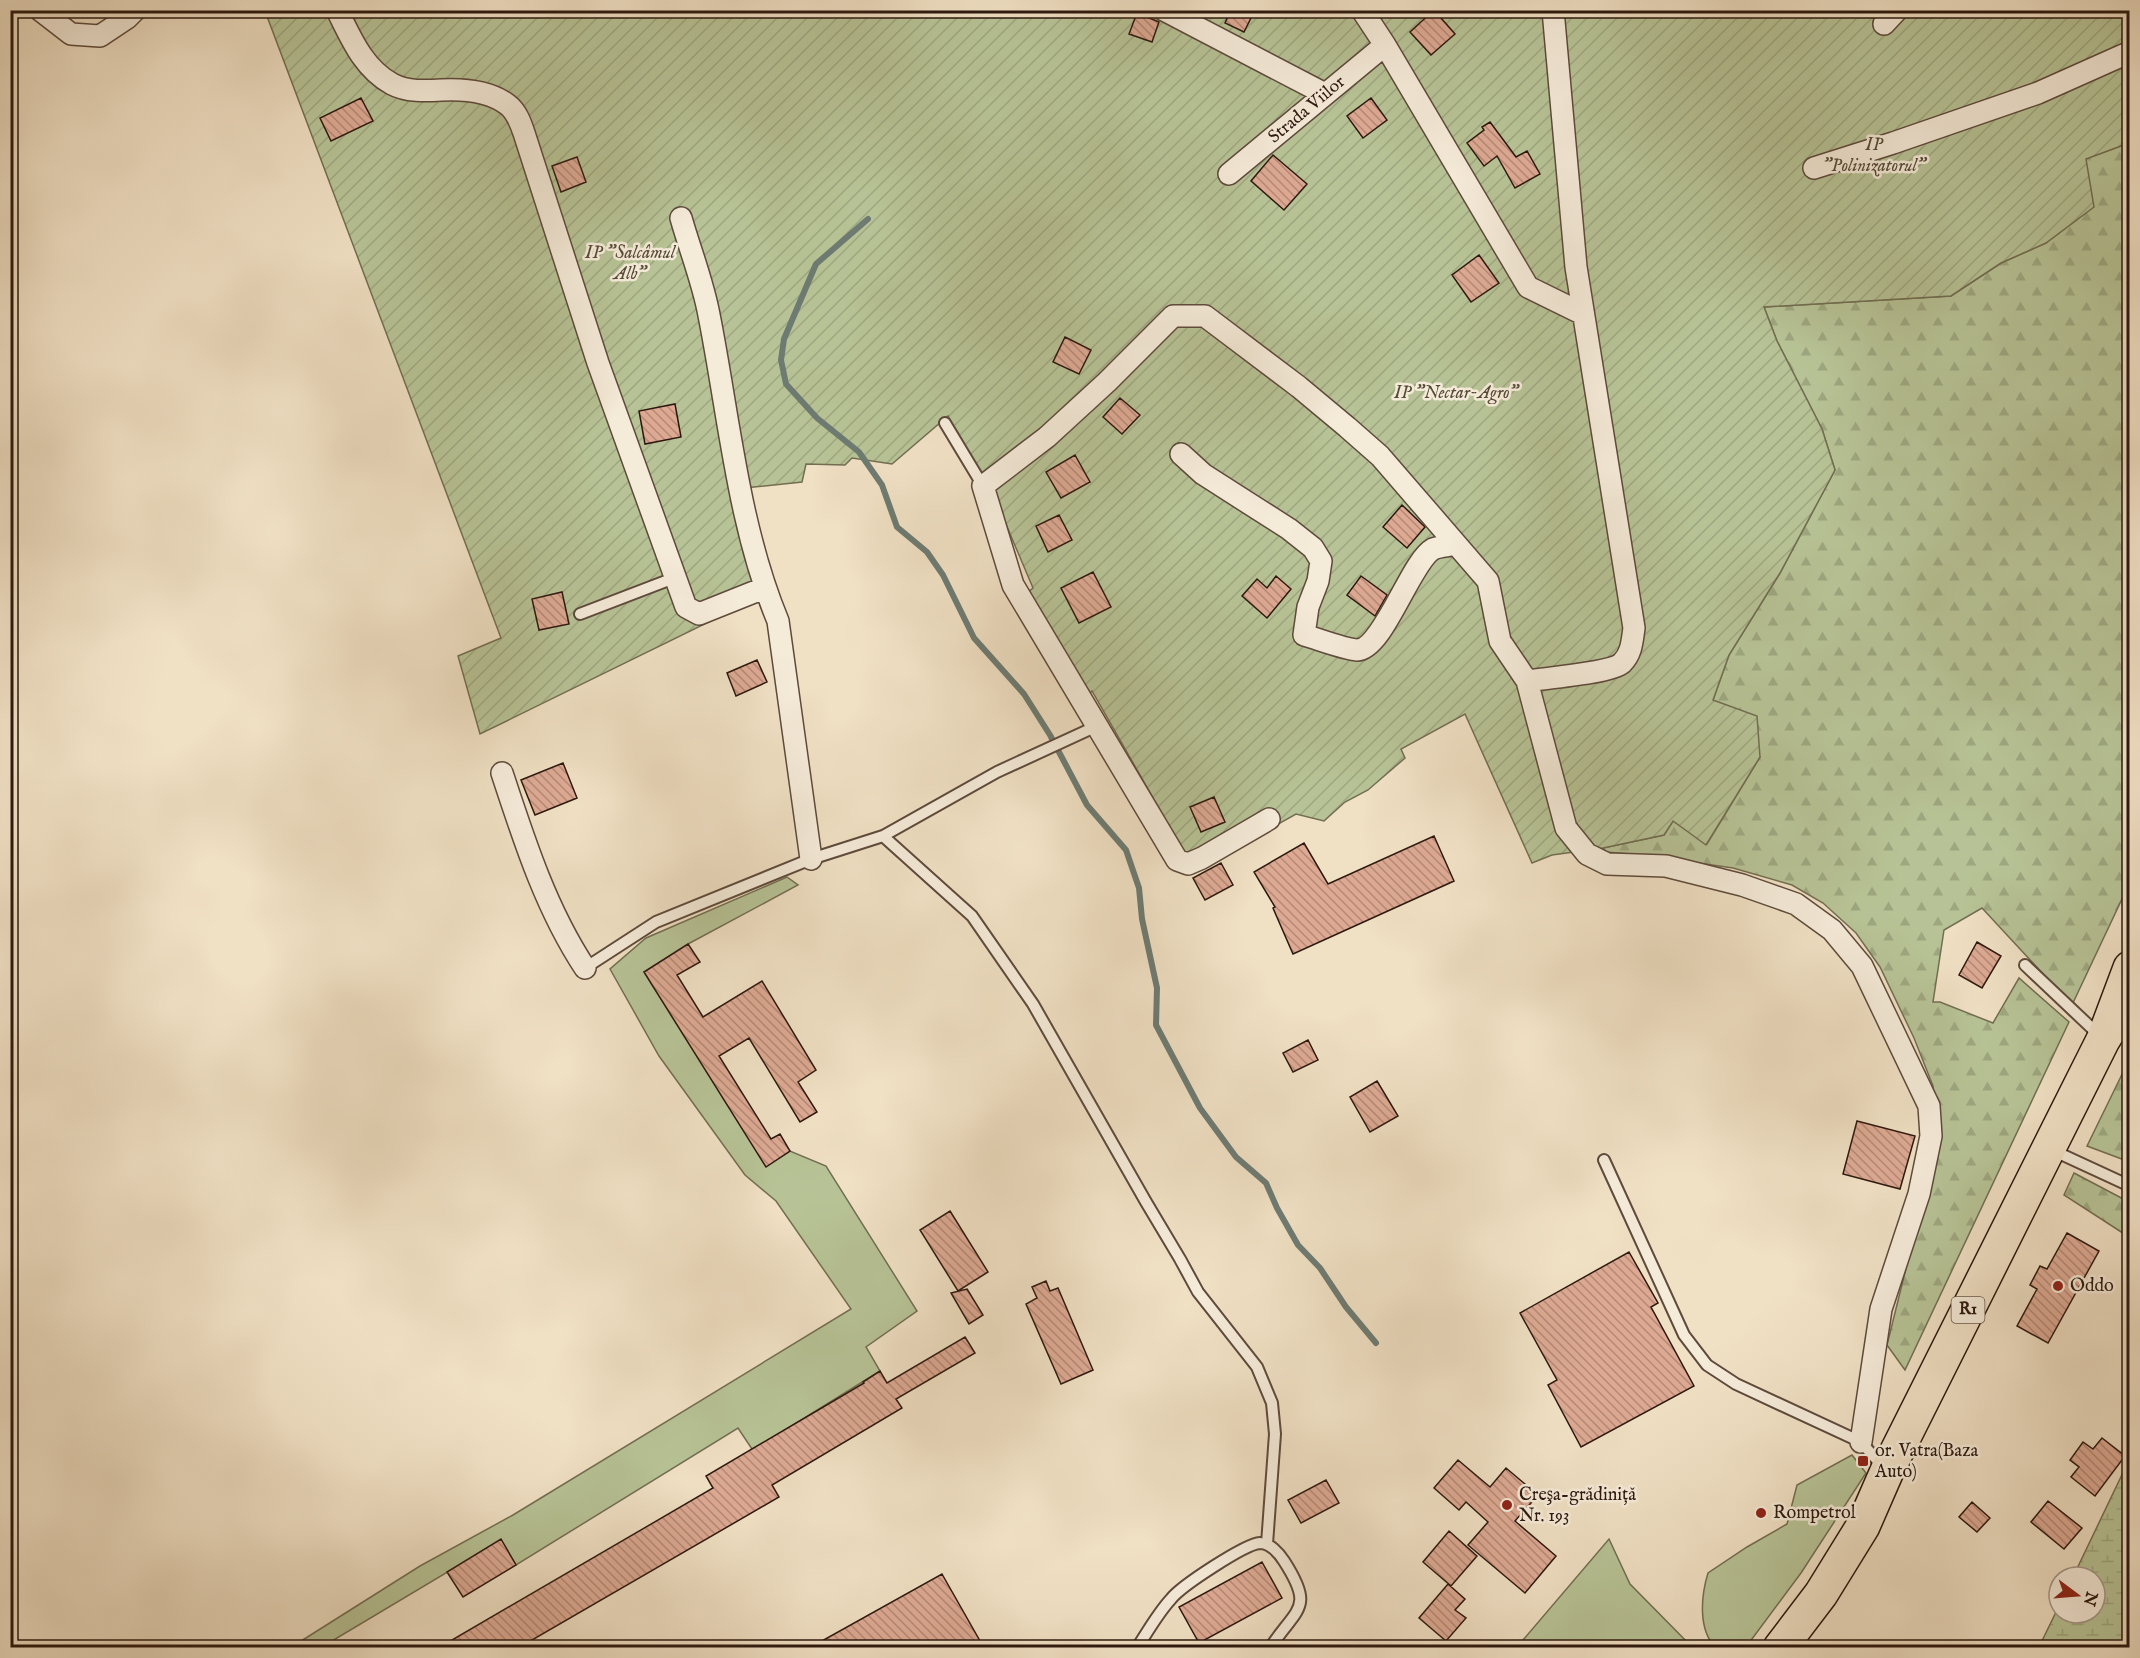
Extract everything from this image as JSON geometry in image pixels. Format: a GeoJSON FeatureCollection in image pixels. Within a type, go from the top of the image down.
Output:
{"type":"FeatureCollection","features":[{"type":"Feature","properties":{"kind":"highway"},"geometry":{"type":"LineString","coordinates":[[2103,1040],[2130,968]]}},
{"type":"Feature","properties":{"kind":"highway"},"geometry":{"type":"LineString","coordinates":[[2049,1149],[2103,1040],[2130,996]]}},
{"type":"Feature","properties":{"kind":"highway","name":"R1"},"geometry":{"type":"LineString","coordinates":[[1780,1647],[1821,1594],[1863,1526],[1887,1471],[2049,1149]]}},
{"type":"Feature","properties":{"kind":"street"},"geometry":{"type":"LineString","coordinates":[[40,10],[71,34],[100,36],[135,10]]}},
{"type":"Feature","properties":{"kind":"street"},"geometry":{"type":"LineString","coordinates":[[337,10],[358,53],[377,74],[394,85],[418,91],[451,90],[485,93],[509,106],[519,119],[598,363],[686,608],[699,614],[764,588]]}},
{"type":"Feature","properties":{"kind":"street"},"geometry":{"type":"LineString","coordinates":[[1164,10],[1325,94]]}},
{"type":"Feature","properties":{"kind":"street"},"geometry":{"type":"LineString","coordinates":[[1362,10],[1528,287],[1583,314]]}},
{"type":"Feature","properties":{"kind":"street"},"geometry":{"type":"LineString","coordinates":[[1527,681],[1608,669],[1622,664],[1631,650],[1634,628],[1576,267],[1553,10]]}},
{"type":"Feature","properties":{"kind":"street","name":"Strada Viilor"},"geometry":{"type":"LineString","coordinates":[[1229,174],[1385,45]]}},
{"type":"Feature","properties":{"kind":"street"},"geometry":{"type":"LineString","coordinates":[[1814,168],[2038,93],[2130,52]]}},
{"type":"Feature","properties":{"kind":"street"},"geometry":{"type":"LineString","coordinates":[[681,218],[709,311],[737,474],[764,588],[778,621],[811,860]]}},
{"type":"Feature","properties":{"kind":"street"},"geometry":{"type":"LineString","coordinates":[[1269,819],[1202,858],[1188,864],[1177,860],[1013,585],[983,486],[1055,429],[1107,382],[1173,316],[1205,316],[1299,387],[1380,456],[1488,581],[1500,641],[1527,681],[1566,828],[1587,854],[1607,864],[1666,866],[1742,885],[1796,904],[1832,930],[1862,966],[1929,1106],[1930,1136],[1919,1194],[1881,1309],[1862,1442]]}},
{"type":"Feature","properties":{"kind":"street"},"geometry":{"type":"LineString","coordinates":[[1181,454],[1203,474],[1289,528],[1313,548],[1321,561],[1318,581],[1308,607],[1304,635],[1358,650],[1368,646],[1421,562],[1433,549],[1455,544]]}},
{"type":"Feature","properties":{"kind":"street"},"geometry":{"type":"LineString","coordinates":[[502,773],[530,858],[575,953],[585,968]]}},
{"type":"Feature","properties":{"kind":"lane"},"geometry":{"type":"LineString","coordinates":[[945,423],[983,486]]}},
{"type":"Feature","properties":{"kind":"lane"},"geometry":{"type":"LineString","coordinates":[[580,614],[674,578]]}},
{"type":"Feature","properties":{"kind":"lane"},"geometry":{"type":"LineString","coordinates":[[585,968],[656,922],[811,860],[883,836],[997,772],[1097,726]]}},
{"type":"Feature","properties":{"kind":"lane"},"geometry":{"type":"LineString","coordinates":[[883,836],[972,916],[1033,1004],[1198,1292],[1257,1367],[1272,1403],[1275,1434],[1267,1544]]}},
{"type":"Feature","properties":{"kind":"lane"},"geometry":{"type":"LineString","coordinates":[[2025,965],[2103,1040]]}},
{"type":"Feature","properties":{"kind":"lane"},"geometry":{"type":"LineString","coordinates":[[2049,1149],[2130,1186]]}},
{"type":"Feature","properties":{"kind":"lane"},"geometry":{"type":"LineString","coordinates":[[1604,1160],[1684,1335],[1707,1365],[1736,1384],[1862,1442],[1887,1471]]}},
{"type":"Feature","properties":{"kind":"lane"},"geometry":{"type":"LineString","coordinates":[[1137,1647],[1172,1597],[1191,1582],[1259,1543],[1267,1544],[1279,1553],[1296,1580],[1301,1593],[1301,1603],[1296,1615],[1286,1624],[1270,1647]]}},
{"type":"Feature","properties":{"kind":"green space"},"geometry":{"type":"Polygon","coordinates":[[[265,11],[2129,11],[2129,143],[2086,159],[2094,207],[2046,243],[2001,263],[1951,296],[1764,307],[1777,341],[1822,429],[1835,470],[1780,573],[1729,655],[1713,700],[1757,716],[1760,757],[1706,845],[1673,821],[1664,835],[1603,848],[1552,855],[1532,863],[1465,714],[1401,749],[1405,758],[1368,790],[1345,802],[1324,821],[1296,814],[1266,831],[1192,853],[1184,852],[1092,691],[1085,698],[1027,593],[1033,588],[994,496],[948,416],[892,464],[852,458],[845,465],[806,464],[802,482],[744,488],[772,591],[480,734],[458,656],[501,638],[265,11]]]}},
{"type":"Feature","properties":{"kind":"green space"},"geometry":{"type":"Polygon","coordinates":[[[2129,143],[2129,884],[2072,1005],[1982,908],[1944,930],[1933,1002],[1940,1002],[1993,1023],[2019,978],[2069,1022],[1905,1370],[1887,1345],[1913,1240],[1940,1146],[1933,1086],[1914,1038],[1880,967],[1856,933],[1823,903],[1792,885],[1733,868],[1606,852],[1603,848],[1664,835],[1673,821],[1707,844],[1760,757],[1713,700],[1729,655],[1780,573],[1835,470],[1822,429],[1777,341],[1764,307],[1951,296],[2001,263],[2046,243],[2085,159],[2129,143]]]}},
{"type":"Feature","properties":{"kind":"green space"},"geometry":{"type":"Polygon","coordinates":[[[787,877],[798,885],[688,944],[644,972],[766,1166],[790,1151],[826,1166],[917,1311],[866,1347],[880,1371],[758,1447],[752,1449],[738,1428],[516,1565],[501,1540],[322,1647],[290,1648],[420,1566],[513,1515],[851,1309],[776,1201],[745,1175],[659,1056],[610,969],[646,938],[787,877]]]}},
{"type":"Feature","properties":{"kind":"green space"},"geometry":{"type":"Polygon","coordinates":[[[2129,1060],[2130,1161],[2127,1161],[2087,1146],[2129,1060]]]}},
{"type":"Feature","properties":{"kind":"green space"},"geometry":{"type":"Polygon","coordinates":[[[2074,1173],[2129,1202],[2129,1237],[2064,1195],[2074,1173]]]}},
{"type":"Feature","properties":{"kind":"green space"},"geometry":{"type":"Polygon","coordinates":[[[1852,1455],[1866,1473],[1801,1573],[1746,1647],[1715,1647],[1706,1631],[1702,1612],[1708,1573],[1787,1524],[1797,1485],[1852,1455]]]}},
{"type":"Feature","properties":{"kind":"green space"},"geometry":{"type":"Polygon","coordinates":[[[2129,1460],[2129,1647],[2039,1647],[2050,1625],[2107,1625],[2107,1565],[2079,1565],[2129,1460]]]}},
{"type":"Feature","properties":{"kind":"green space"},"geometry":{"type":"Polygon","coordinates":[[[1609,1539],[1630,1584],[1692,1647],[1517,1647],[1609,1539]]]}},
{"type":"Feature","properties":{"kind":"building"},"geometry":{"type":"Polygon","coordinates":[[[1231,10],[1255,10],[1244,32],[1225,23],[1231,10]]]}},
{"type":"Feature","properties":{"kind":"building"},"geometry":{"type":"Polygon","coordinates":[[[1434,10],[1455,34],[1431,55],[1410,32],[1434,10]]]}},
{"type":"Feature","properties":{"kind":"building"},"geometry":{"type":"Polygon","coordinates":[[[1137,13],[1159,22],[1152,42],[1129,34],[1137,13]]]}},
{"type":"Feature","properties":{"kind":"building"},"geometry":{"type":"Polygon","coordinates":[[[361,98],[373,121],[331,141],[320,118],[361,98]]]}},
{"type":"Feature","properties":{"kind":"building"},"geometry":{"type":"Polygon","coordinates":[[[1371,98],[1387,120],[1363,138],[1347,116],[1371,98]]]}},
{"type":"Feature","properties":{"kind":"building"},"geometry":{"type":"Polygon","coordinates":[[[1490,122],[1516,157],[1527,151],[1540,174],[1515,188],[1497,156],[1484,166],[1467,143],[1484,130],[1482,127],[1490,122]]]}},
{"type":"Feature","properties":{"kind":"building"},"geometry":{"type":"Polygon","coordinates":[[[1273,155],[1307,184],[1284,210],[1251,181],[1273,155]]]}},
{"type":"Feature","properties":{"kind":"building"},"geometry":{"type":"Polygon","coordinates":[[[577,157],[586,182],[561,192],[552,166],[577,157]]]}},
{"type":"Feature","properties":{"kind":"building"},"geometry":{"type":"Polygon","coordinates":[[[1479,255],[1499,283],[1471,302],[1452,275],[1479,255]]]}},
{"type":"Feature","properties":{"kind":"building"},"geometry":{"type":"Polygon","coordinates":[[[1065,337],[1091,350],[1079,374],[1053,362],[1065,337]]]}},
{"type":"Feature","properties":{"kind":"building"},"geometry":{"type":"Polygon","coordinates":[[[1120,398],[1140,415],[1122,434],[1103,417],[1120,398]]]}},
{"type":"Feature","properties":{"kind":"building"},"geometry":{"type":"Polygon","coordinates":[[[675,404],[681,437],[645,444],[639,411],[675,404]]]}},
{"type":"Feature","properties":{"kind":"building"},"geometry":{"type":"Polygon","coordinates":[[[1075,455],[1090,482],[1061,498],[1046,472],[1075,455]]]}},
{"type":"Feature","properties":{"kind":"building"},"geometry":{"type":"Polygon","coordinates":[[[1402,505],[1425,527],[1407,548],[1383,527],[1402,505]]]}},
{"type":"Feature","properties":{"kind":"building"},"geometry":{"type":"Polygon","coordinates":[[[1059,515],[1072,540],[1048,552],[1036,526],[1059,515]]]}},
{"type":"Feature","properties":{"kind":"building"},"geometry":{"type":"Polygon","coordinates":[[[1093,572],[1111,607],[1079,623],[1061,588],[1093,572]]]}},
{"type":"Feature","properties":{"kind":"building"},"geometry":{"type":"Polygon","coordinates":[[[1276,576],[1291,589],[1267,618],[1242,596],[1257,579],[1267,588],[1276,576]]]}},
{"type":"Feature","properties":{"kind":"building"},"geometry":{"type":"Polygon","coordinates":[[[1361,576],[1387,595],[1375,616],[1347,595],[1361,576]]]}},
{"type":"Feature","properties":{"kind":"building"},"geometry":{"type":"Polygon","coordinates":[[[562,592],[569,624],[539,630],[532,599],[562,592]]]}},
{"type":"Feature","properties":{"kind":"building"},"geometry":{"type":"Polygon","coordinates":[[[757,660],[767,682],[736,696],[727,673],[757,660]]]}},
{"type":"Feature","properties":{"kind":"building"},"geometry":{"type":"Polygon","coordinates":[[[563,763],[577,798],[535,815],[521,780],[563,763]]]}},
{"type":"Feature","properties":{"kind":"building"},"geometry":{"type":"Polygon","coordinates":[[[1214,797],[1225,822],[1201,832],[1190,807],[1214,797]]]}},
{"type":"Feature","properties":{"kind":"building"},"geometry":{"type":"Polygon","coordinates":[[[1434,836],[1454,881],[1293,954],[1273,908],[1275,907],[1254,872],[1304,843],[1328,884],[1434,836]]]}},
{"type":"Feature","properties":{"kind":"building"},"geometry":{"type":"Polygon","coordinates":[[[1221,863],[1233,885],[1205,900],[1193,878],[1221,863]]]}},
{"type":"Feature","properties":{"kind":"building"},"geometry":{"type":"Polygon","coordinates":[[[1977,942],[2001,956],[1982,988],[1959,975],[1977,942]]]}},
{"type":"Feature","properties":{"kind":"building"},"geometry":{"type":"Polygon","coordinates":[[[688,944],[700,962],[677,975],[703,1017],[762,981],[816,1070],[798,1082],[817,1112],[800,1122],[749,1038],[719,1056],[771,1139],[780,1134],[790,1151],[766,1167],[644,972],[688,944]]]}},
{"type":"Feature","properties":{"kind":"building"},"geometry":{"type":"Polygon","coordinates":[[[1308,1040],[1318,1060],[1293,1072],[1283,1053],[1308,1040]]]}},
{"type":"Feature","properties":{"kind":"building"},"geometry":{"type":"Polygon","coordinates":[[[1377,1081],[1398,1116],[1370,1132],[1350,1097],[1377,1081]]]}},
{"type":"Feature","properties":{"kind":"building"},"geometry":{"type":"Polygon","coordinates":[[[1857,1121],[1915,1136],[1900,1189],[1843,1174],[1857,1121]]]}},
{"type":"Feature","properties":{"kind":"building"},"geometry":{"type":"Polygon","coordinates":[[[950,1211],[988,1272],[958,1291],[920,1230],[950,1211]]]}},
{"type":"Feature","properties":{"kind":"building"},"geometry":{"type":"Polygon","coordinates":[[[2067,1233],[2099,1251],[2048,1343],[2017,1326],[2037,1289],[2030,1285],[2040,1266],[2047,1269],[2067,1233]]]}},
{"type":"Feature","properties":{"kind":"building"},"geometry":{"type":"Polygon","coordinates":[[[1629,1252],[1658,1303],[1651,1307],[1694,1386],[1581,1447],[1548,1385],[1557,1380],[1520,1313],[1629,1252]]]}},
{"type":"Feature","properties":{"kind":"building"},"geometry":{"type":"Polygon","coordinates":[[[1046,1281],[1050,1291],[1058,1288],[1093,1370],[1061,1384],[1026,1304],[1037,1298],[1032,1287],[1046,1281]]]}},
{"type":"Feature","properties":{"kind":"building"},"geometry":{"type":"Polygon","coordinates":[[[967,1289],[983,1315],[969,1324],[951,1293],[967,1289]]]}},
{"type":"Feature","properties":{"kind":"building"},"geometry":{"type":"Polygon","coordinates":[[[965,1337],[975,1353],[896,1399],[902,1408],[772,1485],[779,1497],[520,1647],[440,1647],[713,1488],[706,1476],[864,1383],[880,1371],[887,1383],[965,1337]]]}},
{"type":"Feature","properties":{"kind":"building"},"geometry":{"type":"Polygon","coordinates":[[[2102,1438],[2125,1456],[2095,1496],[2071,1477],[2079,1467],[2070,1460],[2083,1442],[2093,1449],[2102,1438]]]}},
{"type":"Feature","properties":{"kind":"building"},"geometry":{"type":"Polygon","coordinates":[[[1458,1460],[1490,1487],[1506,1468],[1538,1495],[1515,1521],[1556,1556],[1525,1593],[1468,1545],[1488,1522],[1466,1502],[1459,1510],[1434,1488],[1458,1460]]]}},
{"type":"Feature","properties":{"kind":"building"},"geometry":{"type":"Polygon","coordinates":[[[1326,1480],[1339,1503],[1301,1523],[1288,1500],[1326,1480]]]}},
{"type":"Feature","properties":{"kind":"building"},"geometry":{"type":"Polygon","coordinates":[[[2048,1501],[2082,1528],[2064,1549],[2031,1522],[2048,1501]]]}},
{"type":"Feature","properties":{"kind":"building"},"geometry":{"type":"Polygon","coordinates":[[[1972,1502],[1990,1518],[1977,1532],[1959,1517],[1972,1502]]]}},
{"type":"Feature","properties":{"kind":"building"},"geometry":{"type":"Polygon","coordinates":[[[1449,1531],[1477,1556],[1451,1586],[1423,1562],[1449,1531]]]}},
{"type":"Feature","properties":{"kind":"building"},"geometry":{"type":"Polygon","coordinates":[[[501,1539],[516,1565],[463,1597],[447,1572],[501,1539]]]}},
{"type":"Feature","properties":{"kind":"building"},"geometry":{"type":"Polygon","coordinates":[[[1262,1562],[1282,1598],[1199,1643],[1179,1607],[1262,1562]]]}},
{"type":"Feature","properties":{"kind":"building"},"geometry":{"type":"Polygon","coordinates":[[[942,1574],[980,1641],[969,1647],[811,1647],[942,1574]]]}},
{"type":"Feature","properties":{"kind":"building"},"geometry":{"type":"Polygon","coordinates":[[[1448,1584],[1465,1599],[1455,1610],[1466,1618],[1446,1641],[1419,1618],[1448,1584]]]}},
{"type":"Feature","properties":{"kind":"waterway"},"geometry":{"type":"LineString","coordinates":[[868,219],[816,264],[784,339],[781,360],[786,384],[817,418],[859,452],[882,485],[897,527],[927,552],[943,575],[974,638],[1024,694],[1050,735],[1087,805],[1126,850],[1139,888],[1142,919],[1157,988],[1156,1025],[1200,1108],[1236,1157],[1266,1183],[1298,1245],[1320,1268],[1346,1307],[1376,1343]]}},
{"type":"Feature","properties":{"kind":"place","name":"Oddo"},"geometry":{"type":"Point","coordinates":[2058,1286]}},
{"type":"Feature","properties":{"kind":"place","name":"or. Vatra(Baza Auto)"},"geometry":{"type":"Point","coordinates":[1863,1461]}},
{"type":"Feature","properties":{"kind":"place","name":"Creşa-grădiniţă Nr. 193"},"geometry":{"type":"Point","coordinates":[1507,1505]}},
{"type":"Feature","properties":{"kind":"place","name":"Rompetrol"},"geometry":{"type":"Point","coordinates":[1761,1513]}},
{"type":"Feature","properties":{"kind":"park label","name":"IP \"Polinizatorul\""},"geometry":{"type":"Point","coordinates":[1874,155]}},
{"type":"Feature","properties":{"kind":"park label","name":"IP \"Salcâmul Alb\""},"geometry":{"type":"Point","coordinates":[630,263]}},
{"type":"Feature","properties":{"kind":"park label","name":"IP \"Nectar-Agro\""},"geometry":{"type":"Point","coordinates":[1456,393]}}]}
